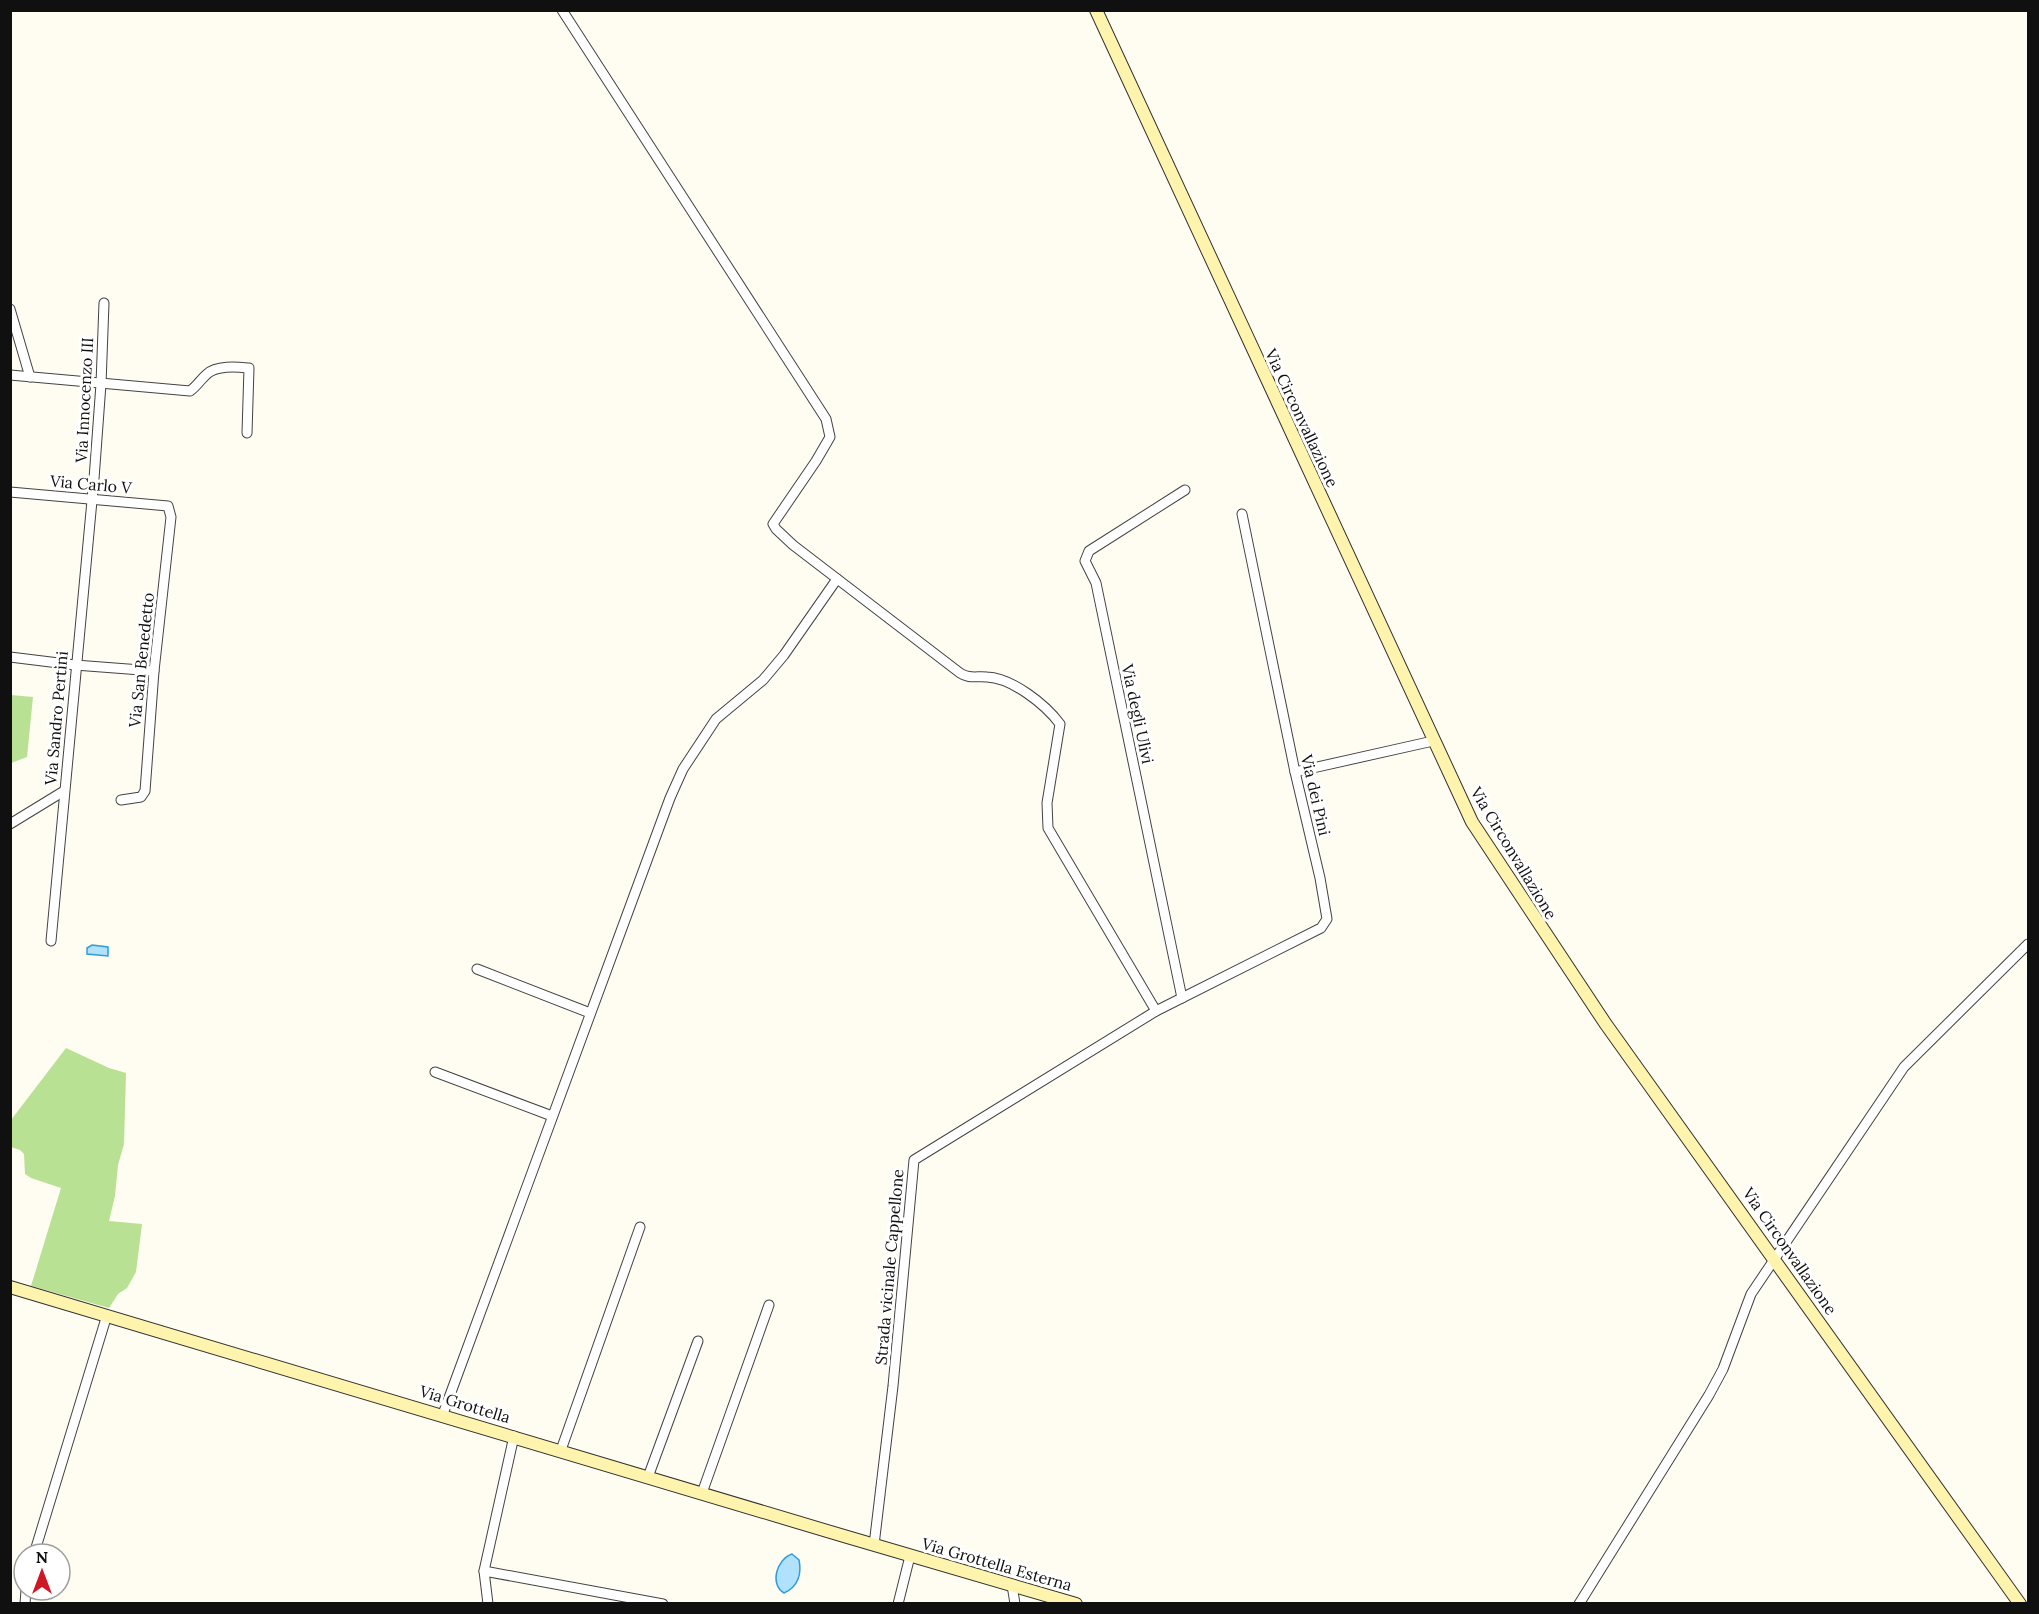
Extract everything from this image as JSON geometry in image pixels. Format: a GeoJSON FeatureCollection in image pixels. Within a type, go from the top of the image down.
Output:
{"type":"FeatureCollection","features":[{"type":"Feature","properties":{"kind":"main road","name":"Via Circonvallazione"},"geometry":{"type":"LineString","coordinates":[[1096,10],[1472,822],[1534,919],[1605,1023],[2020,1604]]}},
{"type":"Feature","properties":{"kind":"main road","name":"Via Grottella"},"geometry":{"type":"LineString","coordinates":[[10,1287],[443,1414],[910,1556]]}},
{"type":"Feature","properties":{"kind":"main road","name":"Via Grottella Esterna"},"geometry":{"type":"LineString","coordinates":[[910,1556],[1076,1604]]}},
{"type":"Feature","properties":{"kind":"street"},"geometry":{"type":"LineString","coordinates":[[562,10],[826,419],[830,437],[773,524],[776,530],[967,678],[987,676],[1004,680],[1016,686],[1060,724],[1047,803],[1048,828],[1155,1011]]}},
{"type":"Feature","properties":{"kind":"street","name":"Via Innocenzo III"},"geometry":{"type":"LineString","coordinates":[[93,499],[104,303]]}},
{"type":"Feature","properties":{"kind":"street"},"geometry":{"type":"LineString","coordinates":[[10,309],[30,377]]}},
{"type":"Feature","properties":{"kind":"street"},"geometry":{"type":"LineString","coordinates":[[10,375],[189,391],[208,372],[230,367],[249,368],[247,433]]}},
{"type":"Feature","properties":{"kind":"street","name":"Via degli Ulivi"},"geometry":{"type":"LineString","coordinates":[[1182,998],[1096,583],[1085,557],[1089,551],[1185,490]]}},
{"type":"Feature","properties":{"kind":"street","name":"Via Carlo V"},"geometry":{"type":"LineString","coordinates":[[10,492],[168,506]]}},
{"type":"Feature","properties":{"kind":"street","name":"Via Sandro Pertini"},"geometry":{"type":"LineString","coordinates":[[51,941],[75,665],[93,499]]}},
{"type":"Feature","properties":{"kind":"street","name":"Via San Benedetto"},"geometry":{"type":"LineString","coordinates":[[121,800],[141,796],[145,791],[154,671],[171,517],[168,506]]}},
{"type":"Feature","properties":{"kind":"street","name":"Via dei Pini"},"geometry":{"type":"LineString","coordinates":[[1182,998],[1322,928],[1327,919],[1242,514]]}},
{"type":"Feature","properties":{"kind":"street"},"geometry":{"type":"LineString","coordinates":[[443,1414],[682,769],[716,719],[743,694],[763,680],[784,655],[837,579]]}},
{"type":"Feature","properties":{"kind":"street"},"geometry":{"type":"LineString","coordinates":[[10,657],[154,671]]}},
{"type":"Feature","properties":{"kind":"street"},"geometry":{"type":"LineString","coordinates":[[1295,772],[1433,741]]}},
{"type":"Feature","properties":{"kind":"street"},"geometry":{"type":"LineString","coordinates":[[10,824],[64,791]]}},
{"type":"Feature","properties":{"kind":"street"},"geometry":{"type":"LineString","coordinates":[[1578,1604],[1709,1395],[1723,1369],[1750,1294],[1904,1066],[2028,944]]}},
{"type":"Feature","properties":{"kind":"street"},"geometry":{"type":"LineString","coordinates":[[477,969],[590,1013]]}},
{"type":"Feature","properties":{"kind":"street","name":"Strada vicinale Cappellone"},"geometry":{"type":"LineString","coordinates":[[873,1545],[893,1386],[914,1160],[1155,1011],[1182,998]]}},
{"type":"Feature","properties":{"kind":"street"},"geometry":{"type":"LineString","coordinates":[[435,1072],[552,1116]]}},
{"type":"Feature","properties":{"kind":"street"},"geometry":{"type":"LineString","coordinates":[[561,1450],[640,1227]]}},
{"type":"Feature","properties":{"kind":"street"},"geometry":{"type":"LineString","coordinates":[[702,1493],[769,1305]]}},
{"type":"Feature","properties":{"kind":"street"},"geometry":{"type":"LineString","coordinates":[[38,1542],[107,1315]]}},
{"type":"Feature","properties":{"kind":"street"},"geometry":{"type":"LineString","coordinates":[[648,1477],[698,1341]]}},
{"type":"Feature","properties":{"kind":"street"},"geometry":{"type":"LineString","coordinates":[[488,1604],[484,1571],[514,1436]]}},
{"type":"Feature","properties":{"kind":"street"},"geometry":{"type":"LineString","coordinates":[[898,1604],[910,1556]]}},
{"type":"Feature","properties":{"kind":"street"},"geometry":{"type":"LineString","coordinates":[[484,1571],[663,1604]]}},
{"type":"Feature","properties":{"kind":"street"},"geometry":{"type":"LineString","coordinates":[[1012,1585],[1015,1604]]}},
{"type":"Feature","properties":{"kind":"street"},"geometry":{"type":"LineString","coordinates":[[589,1591],[591,1604]]}},
{"type":"Feature","properties":{"kind":"green space"},"geometry":{"type":"Polygon","coordinates":[[[11,695],[33,697],[27,757],[11,763],[11,695]]]}},
{"type":"Feature","properties":{"kind":"green space"},"geometry":{"type":"Polygon","coordinates":[[[66,1048],[109,1068],[126,1073],[124,1144],[118,1165],[115,1196],[109,1221],[142,1224],[136,1272],[127,1288],[118,1294],[109,1308],[31,1286],[61,1188],[25,1174],[24,1154],[11,1147],[11,1120],[66,1048]]]}},
{"type":"Feature","properties":{"kind":"water"},"geometry":{"type":"Polygon","coordinates":[[[92,945],[108,947],[108,956],[87,954],[87,948],[92,945]]]}},
{"type":"Feature","properties":{"kind":"water"},"geometry":{"type":"Polygon","coordinates":[[[792,1554],[799,1560],[799,1575],[796,1584],[784,1593],[777,1584],[777,1572],[782,1561],[792,1554]]]}}]}
